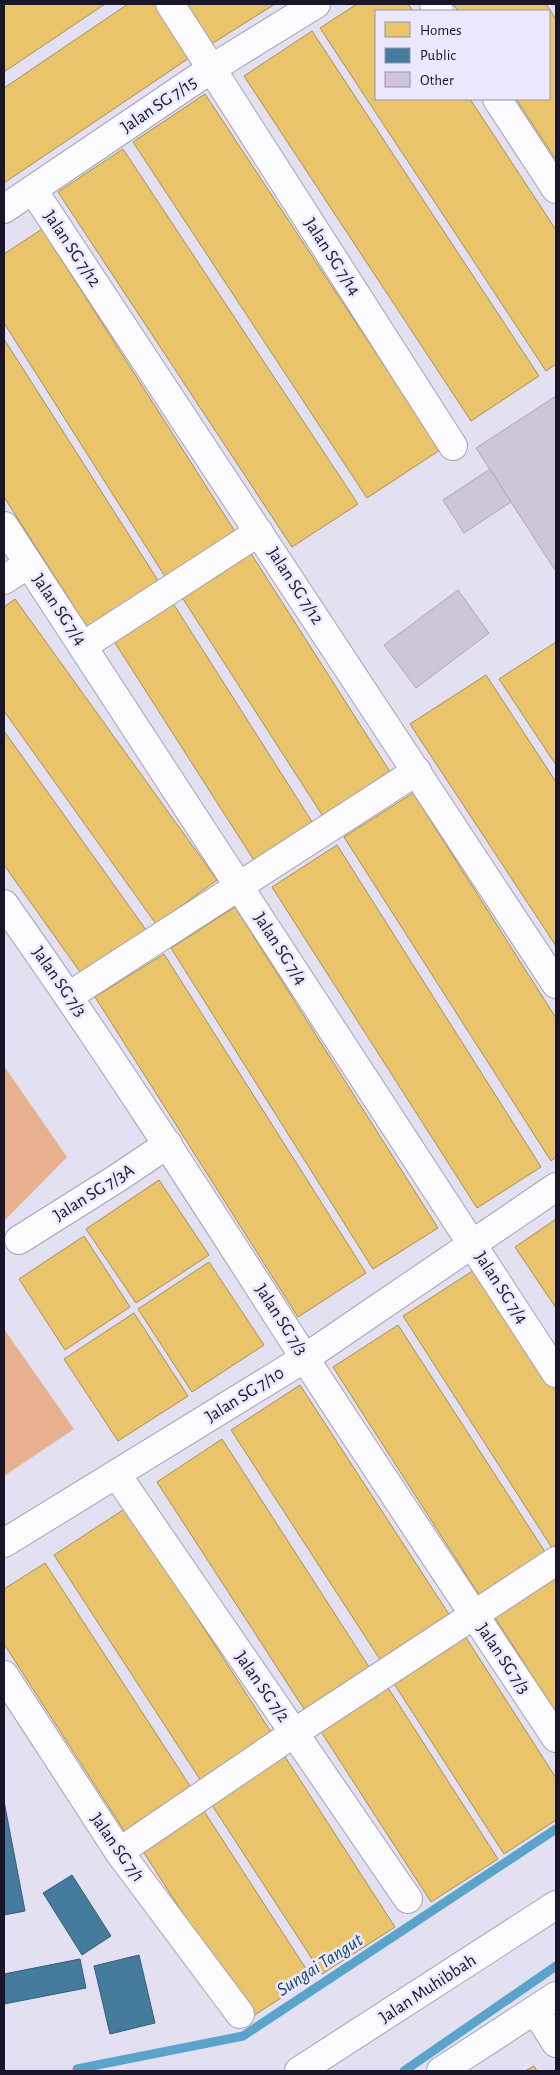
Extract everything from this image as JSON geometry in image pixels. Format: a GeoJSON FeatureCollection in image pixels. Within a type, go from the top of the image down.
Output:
{"type":"FeatureCollection","features":[{"type":"Feature","properties":{"kind":"street","name":"Jalan SG 7/14"},"geometry":{"type":"LineString","coordinates":[[170,4],[453,446]]}},
{"type":"Feature","properties":{"kind":"street","name":"Jalan SG 7/15"},"geometry":{"type":"LineString","coordinates":[[4,209],[212,69],[316,4]]}},
{"type":"Feature","properties":{"kind":"street"},"geometry":{"type":"LineString","coordinates":[[498,100],[556,189]]}},
{"type":"Feature","properties":{"kind":"street","name":"Jalan SG 7/12"},"geometry":{"type":"LineString","coordinates":[[33,190],[556,984]]}},
{"type":"Feature","properties":{"kind":"street","name":"Jalan SG 7/4"},"geometry":{"type":"LineString","coordinates":[[4,526],[556,1373]]}},
{"type":"Feature","properties":{"kind":"street"},"geometry":{"type":"LineString","coordinates":[[83,646],[259,532]]}},
{"type":"Feature","properties":{"kind":"street"},"geometry":{"type":"LineString","coordinates":[[4,580],[28,564]]}},
{"type":"Feature","properties":{"kind":"street"},"geometry":{"type":"LineString","coordinates":[[69,996],[417,771]]}},
{"type":"Feature","properties":{"kind":"street","name":"Jalan SG 7/3"},"geometry":{"type":"LineString","coordinates":[[4,904],[69,996],[168,1144],[305,1358],[556,1738]]}},
{"type":"Feature","properties":{"kind":"street","name":"Jalan SG 7/3A"},"geometry":{"type":"LineString","coordinates":[[19,1240],[168,1144]]}},
{"type":"Feature","properties":{"kind":"street","name":"Jalan SG 7/10"},"geometry":{"type":"LineString","coordinates":[[4,1543],[305,1358],[556,1187]]}},
{"type":"Feature","properties":{"kind":"street","name":"Jalan SG 7/2"},"geometry":{"type":"LineString","coordinates":[[117,1475],[408,1899]]}},
{"type":"Feature","properties":{"kind":"street"},"geometry":{"type":"LineString","coordinates":[[119,1852],[294,1733],[556,1561]]}},
{"type":"Feature","properties":{"kind":"street","name":"Jalan SG 7/1"},"geometry":{"type":"LineString","coordinates":[[4,1675],[119,1852],[240,2014]]}},
{"type":"Feature","properties":{"kind":"street","name":"Jalan Muhibbah"},"geometry":{"type":"LineString","coordinates":[[299,2071],[327,2064],[556,1905]]}},
{"type":"Feature","properties":{"kind":"street"},"geometry":{"type":"LineString","coordinates":[[441,2071],[546,2003],[556,2043]]}},
{"type":"Feature","properties":{"kind":"shaded area"},"geometry":{"type":"Polygon","coordinates":[[[4,1066],[67,1157],[4,1221],[4,1066]]]}},
{"type":"Feature","properties":{"kind":"shaded area"},"geometry":{"type":"Polygon","coordinates":[[[4,1329],[74,1429],[4,1476],[4,1329]]]}},
{"type":"Feature","properties":{"kind":"building: Homes"},"geometry":{"type":"Polygon","coordinates":[[[4,4],[105,4],[4,72],[4,4]]]}},
{"type":"Feature","properties":{"kind":"building: Homes"},"geometry":{"type":"Polygon","coordinates":[[[128,4],[161,4],[195,54],[4,183],[4,88],[128,4]]]}},
{"type":"Feature","properties":{"kind":"building: Homes"},"geometry":{"type":"Polygon","coordinates":[[[183,4],[275,4],[210,45],[183,4]]]}},
{"type":"Feature","properties":{"kind":"building: Homes"},"geometry":{"type":"Polygon","coordinates":[[[357,4],[408,4],[412,10],[375,10],[375,100],[471,100],[556,230],[556,364],[546,371],[320,28],[357,4]]]}},
{"type":"Feature","properties":{"kind":"building: Homes"},"geometry":{"type":"Polygon","coordinates":[[[453,4],[546,4],[550,10],[457,10],[453,4]]]}},
{"type":"Feature","properties":{"kind":"building: Homes"},"geometry":{"type":"Polygon","coordinates":[[[550,10],[556,19],[556,160],[517,100],[550,100],[550,10]]]}},
{"type":"Feature","properties":{"kind":"building: Homes"},"geometry":{"type":"Polygon","coordinates":[[[312,31],[539,376],[471,421],[244,76],[312,31]]]}},
{"type":"Feature","properties":{"kind":"building: Homes"},"geometry":{"type":"Polygon","coordinates":[[[205,94],[440,450],[367,498],[133,142],[205,94]]]}},
{"type":"Feature","properties":{"kind":"building: Homes"},"geometry":{"type":"Polygon","coordinates":[[[123,149],[358,504],[292,547],[58,192],[123,149]]]}},
{"type":"Feature","properties":{"kind":"building: Homes"},"geometry":{"type":"Polygon","coordinates":[[[42,229],[236,533],[166,578],[4,323],[4,254],[42,229]]]}},
{"type":"Feature","properties":{"kind":"building: Homes"},"geometry":{"type":"Polygon","coordinates":[[[4,339],[159,582],[87,627],[4,497],[4,339]]]}},
{"type":"Feature","properties":{"kind":"building: Homes"},"geometry":{"type":"Polygon","coordinates":[[[245,544],[394,778],[326,821],[176,588],[245,544]]]}},
{"type":"Feature","properties":{"kind":"building: Homes"},"geometry":{"type":"Polygon","coordinates":[[[169,597],[316,828],[257,865],[110,635],[169,597]]]}},
{"type":"Feature","properties":{"kind":"building: Homes"},"geometry":{"type":"Polygon","coordinates":[[[15,599],[217,880],[156,924],[4,711],[4,607],[15,599]]]}},
{"type":"Feature","properties":{"kind":"building: Homes"},"geometry":{"type":"Polygon","coordinates":[[[556,642],[556,765],[499,679],[556,642]]]}},
{"type":"Feature","properties":{"kind":"building: Homes"},"geometry":{"type":"Polygon","coordinates":[[[486,675],[556,782],[556,946],[410,724],[486,675]]]}},
{"type":"Feature","properties":{"kind":"building: Homes"},"geometry":{"type":"Polygon","coordinates":[[[4,731],[146,930],[83,976],[4,865],[4,731]]]}},
{"type":"Feature","properties":{"kind":"building: Homes"},"geometry":{"type":"Polygon","coordinates":[[[413,793],[556,1018],[556,1157],[551,1161],[344,837],[413,793]]]}},
{"type":"Feature","properties":{"kind":"building: Homes"},"geometry":{"type":"Polygon","coordinates":[[[337,845],[541,1167],[477,1208],[272,887],[337,845]]]}},
{"type":"Feature","properties":{"kind":"building: Homes"},"geometry":{"type":"Polygon","coordinates":[[[235,907],[438,1228],[373,1269],[171,948],[235,907]]]}},
{"type":"Feature","properties":{"kind":"building: Homes"},"geometry":{"type":"Polygon","coordinates":[[[164,954],[366,1273],[298,1317],[95,997],[164,954]]]}},
{"type":"Feature","properties":{"kind":"building: Homes"},"geometry":{"type":"Polygon","coordinates":[[[159,1180],[209,1255],[136,1303],[86,1229],[159,1180]]]}},
{"type":"Feature","properties":{"kind":"building: Homes"},"geometry":{"type":"Polygon","coordinates":[[[556,1219],[556,1308],[515,1247],[556,1219]]]}},
{"type":"Feature","properties":{"kind":"building: Homes"},"geometry":{"type":"Polygon","coordinates":[[[84,1236],[130,1307],[65,1350],[19,1279],[84,1236]]]}},
{"type":"Feature","properties":{"kind":"building: Homes"},"geometry":{"type":"Polygon","coordinates":[[[209,1262],[264,1345],[192,1392],[138,1309],[209,1262]]]}},
{"type":"Feature","properties":{"kind":"building: Homes"},"geometry":{"type":"Polygon","coordinates":[[[477,1268],[556,1390],[556,1550],[554,1551],[403,1316],[477,1268]]]}},
{"type":"Feature","properties":{"kind":"building: Homes"},"geometry":{"type":"Polygon","coordinates":[[[134,1313],[188,1396],[118,1441],[64,1359],[134,1313]]]}},
{"type":"Feature","properties":{"kind":"building: Homes"},"geometry":{"type":"Polygon","coordinates":[[[398,1325],[549,1558],[483,1601],[333,1367],[398,1325]]]}},
{"type":"Feature","properties":{"kind":"building: Homes"},"geometry":{"type":"Polygon","coordinates":[[[300,1385],[452,1619],[383,1664],[231,1430],[300,1385]]]}},
{"type":"Feature","properties":{"kind":"building: Homes"},"geometry":{"type":"Polygon","coordinates":[[[222,1439],[371,1670],[306,1712],[157,1482],[222,1439]]]}},
{"type":"Feature","properties":{"kind":"building: Homes"},"geometry":{"type":"Polygon","coordinates":[[[126,1508],[273,1735],[201,1781],[54,1555],[126,1508]]]}},
{"type":"Feature","properties":{"kind":"building: Homes"},"geometry":{"type":"Polygon","coordinates":[[[45,1563],[192,1789],[125,1832],[4,1644],[4,1589],[45,1563]]]}},
{"type":"Feature","properties":{"kind":"building: Homes"},"geometry":{"type":"Polygon","coordinates":[[[556,1575],[556,1713],[494,1616],[556,1575]]]}},
{"type":"Feature","properties":{"kind":"building: Homes"},"geometry":{"type":"Polygon","coordinates":[[[463,1633],[556,1778],[556,1820],[504,1854],[391,1679],[463,1633]]]}},
{"type":"Feature","properties":{"kind":"building: Homes"},"geometry":{"type":"Polygon","coordinates":[[[385,1683],[498,1859],[431,1902],[318,1727],[385,1683]]]}},
{"type":"Feature","properties":{"kind":"building: Homes"},"geometry":{"type":"Polygon","coordinates":[[[282,1752],[395,1927],[322,1974],[208,1799],[282,1752]]]}},
{"type":"Feature","properties":{"kind":"building: Homes"},"geometry":{"type":"Polygon","coordinates":[[[200,1805],[312,1978],[250,2018],[139,1845],[200,1805]]]}},
{"type":"Feature","properties":{"kind":"building: Homes"},"geometry":{"type":"Polygon","coordinates":[[[534,2066],[537,2071],[525,2071],[534,2066]]]}},
{"type":"Feature","properties":{"kind":"building: Public"},"geometry":{"type":"Polygon","coordinates":[[[4,1801],[25,1911],[4,1915],[4,1801]]]}},
{"type":"Feature","properties":{"kind":"building: Public"},"geometry":{"type":"Polygon","coordinates":[[[72,1875],[111,1936],[82,1955],[43,1893],[72,1875]]]}},
{"type":"Feature","properties":{"kind":"building: Public"},"geometry":{"type":"Polygon","coordinates":[[[139,1955],[155,2023],[110,2034],[94,1966],[139,1955]]]}},
{"type":"Feature","properties":{"kind":"building: Public"},"geometry":{"type":"Polygon","coordinates":[[[80,1959],[86,1988],[4,2004],[4,1974],[80,1959]]]}},
{"type":"Feature","properties":{"kind":"building: Other"},"geometry":{"type":"Polygon","coordinates":[[[556,396],[556,569],[555,570],[476,448],[556,396]]]}},
{"type":"Feature","properties":{"kind":"building: Other"},"geometry":{"type":"Polygon","coordinates":[[[490,469],[511,502],[464,533],[443,500],[490,469]]]}},
{"type":"Feature","properties":{"kind":"building: Other"},"geometry":{"type":"Polygon","coordinates":[[[458,590],[489,633],[416,688],[384,645],[458,590]]]}},
{"type":"Feature","properties":{"kind":"waterway","name":"Sungai Tangut"},"geometry":{"type":"LineString","coordinates":[[77,2069],[243,2036],[556,1829]]}},
{"type":"Feature","properties":{"kind":"waterway"},"geometry":{"type":"LineString","coordinates":[[404,2071],[556,1966]]}}]}
